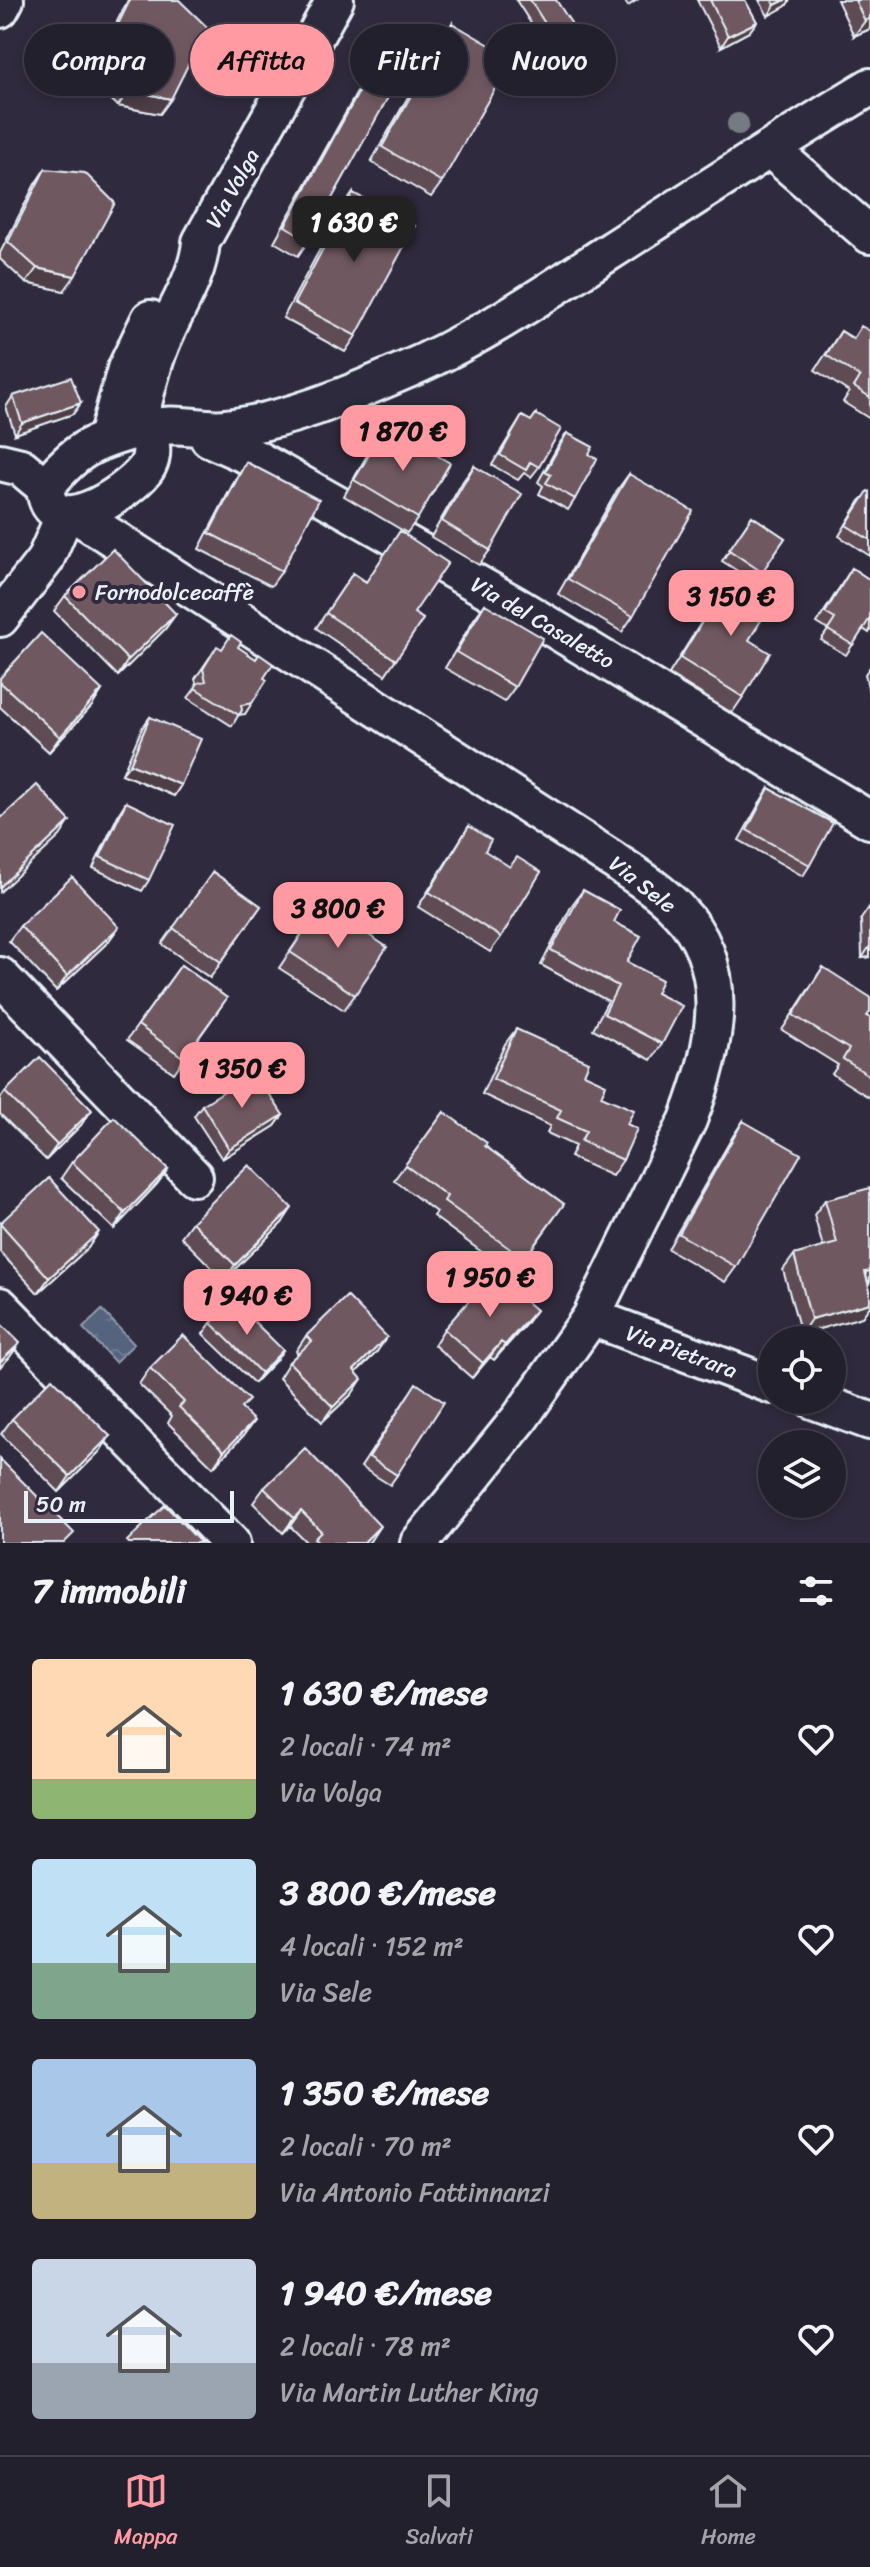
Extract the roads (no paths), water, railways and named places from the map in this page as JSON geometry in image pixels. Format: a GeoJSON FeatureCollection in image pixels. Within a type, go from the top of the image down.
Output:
{"type":"FeatureCollection","features":[{"type":"Feature","properties":{"kind":"street"},"geometry":{"type":"LineString","coordinates":[[0,9],[5,0]]}},
{"type":"Feature","properties":{"kind":"street","name":"Via Volga"},"geometry":{"type":"LineString","coordinates":[[129,433],[158,350],[199,262],[201,242],[335,0]]}},
{"type":"Feature","properties":{"kind":"street"},"geometry":{"type":"LineString","coordinates":[[62,505],[104,503],[147,468],[216,433],[349,394],[457,347],[513,315],[870,87]]}},
{"type":"Feature","properties":{"kind":"street"},"geometry":{"type":"LineString","coordinates":[[770,149],[870,235]]}},
{"type":"Feature","properties":{"kind":"street"},"geometry":{"type":"LineString","coordinates":[[129,433],[126,369],[179,263],[201,242]]}},
{"type":"Feature","properties":{"kind":"street"},"geometry":{"type":"LineString","coordinates":[[158,350],[159,382],[164,397],[173,409],[216,433]]}},
{"type":"Feature","properties":{"kind":"street"},"geometry":{"type":"LineString","coordinates":[[0,618],[45,560],[73,455],[157,425],[171,424],[216,433]]}},
{"type":"Feature","properties":{"kind":"street"},"geometry":{"type":"LineString","coordinates":[[129,433],[149,439],[152,454],[147,468]]}},
{"type":"Feature","properties":{"kind":"street","name":"Via del Casaletto"},"geometry":{"type":"LineString","coordinates":[[216,433],[256,459],[561,631],[870,820]]}},
{"type":"Feature","properties":{"kind":"street","name":"Via Sele"},"geometry":{"type":"LineString","coordinates":[[0,462],[21,467],[62,505],[613,860],[672,904],[698,937],[711,971],[715,1027],[688,1120],[591,1317],[513,1428],[419,1543]]}},
{"type":"Feature","properties":{"kind":"street"},"geometry":{"type":"LineString","coordinates":[[0,976],[194,1177]]}},
{"type":"Feature","properties":{"kind":"street"},"geometry":{"type":"LineString","coordinates":[[0,1306],[231,1543]]}},
{"type":"Feature","properties":{"kind":"street","name":"Via Pietrara"},"geometry":{"type":"LineString","coordinates":[[591,1317],[758,1380]]}},
{"type":"Feature","properties":{"kind":"street"},"geometry":{"type":"LineString","coordinates":[[846,1412],[870,1421]]}},
{"type":"Feature","properties":{"kind":"water"},"geometry":{"type":"Polygon","coordinates":[[[102,1310],[134,1344],[115,1362],[83,1328],[102,1310]]]}},
{"type":"Feature","properties":{"kind":"place","name":"Fornodolcecaffè"},"geometry":{"type":"Point","coordinates":[79,592]}}]}
